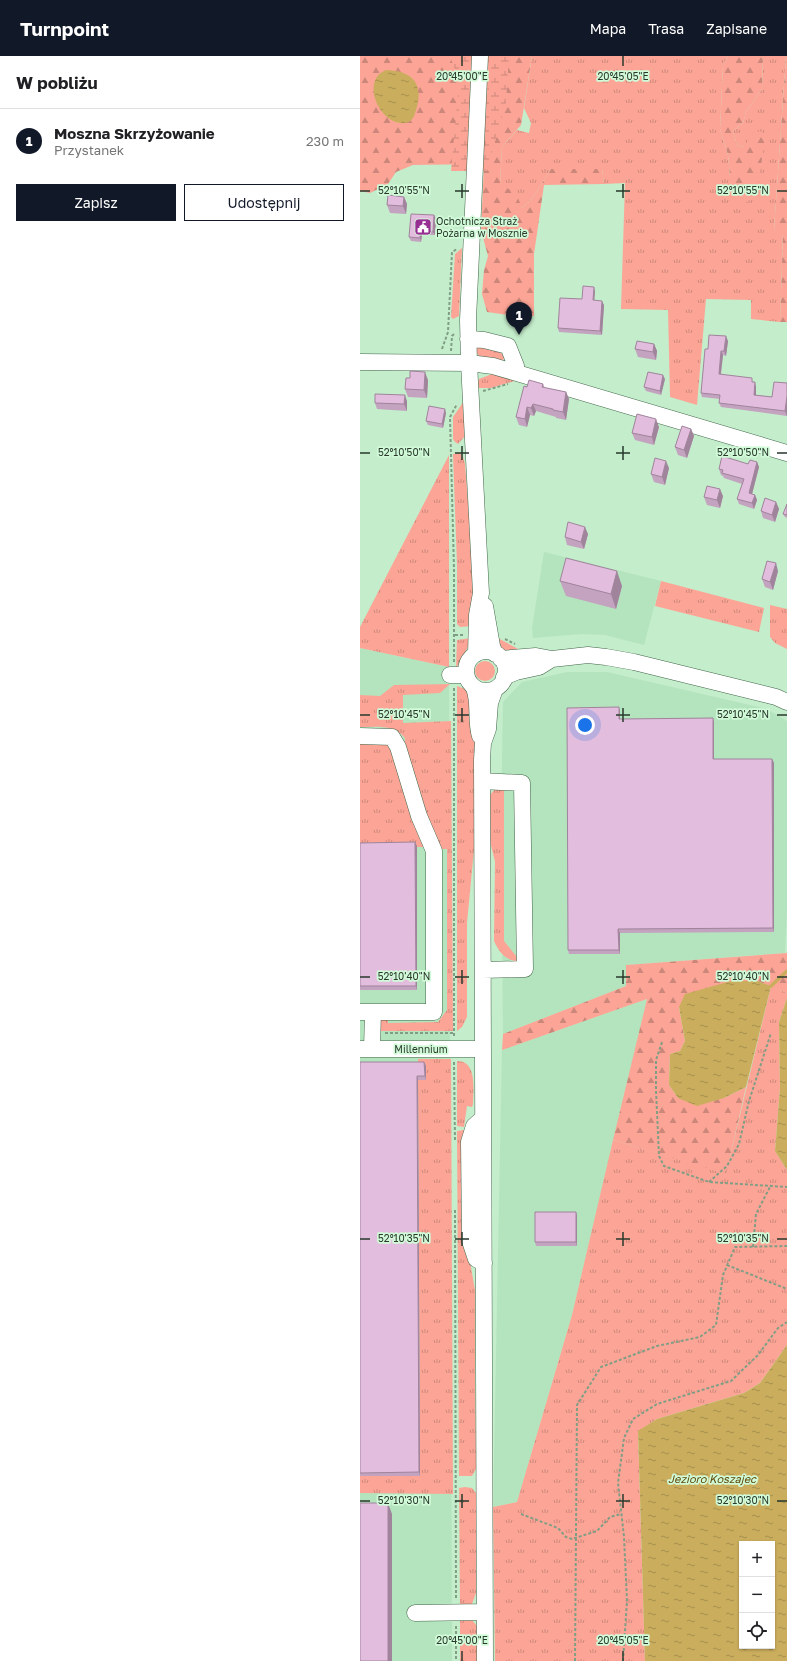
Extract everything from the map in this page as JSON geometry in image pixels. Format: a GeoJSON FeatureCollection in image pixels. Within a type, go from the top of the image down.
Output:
{"type":"FeatureCollection","features":[{"type":"Feature","properties":{"kind":"street"},"geometry":{"type":"LineString","coordinates":[[476,654],[477,615],[481,593],[468,338],[480,56]]}},
{"type":"Feature","properties":{"kind":"street"},"geometry":{"type":"LineString","coordinates":[[468,338],[508,346],[516,364],[516,372]]}},
{"type":"Feature","properties":{"kind":"street"},"geometry":{"type":"LineString","coordinates":[[360,362],[469,363],[493,366],[787,453]]}},
{"type":"Feature","properties":{"kind":"street"},"geometry":{"type":"LineString","coordinates":[[481,593],[488,615],[492,646],[504,666],[500,683],[490,703],[488,729],[483,743],[482,781],[485,1661]]}},
{"type":"Feature","properties":{"kind":"street"},"geometry":{"type":"LineString","coordinates":[[461,678],[468,663],[476,654],[486,652],[498,656],[536,656],[552,658],[588,655],[634,662],[776,697],[787,702]]}},
{"type":"Feature","properties":{"kind":"street"},"geometry":{"type":"LineString","coordinates":[[461,678],[485,691],[516,672],[539,667],[552,658]]}},
{"type":"Feature","properties":{"kind":"street"},"geometry":{"type":"LineString","coordinates":[[461,678],[477,696],[478,728],[483,743]]}},
{"type":"Feature","properties":{"kind":"street"},"geometry":{"type":"LineString","coordinates":[[360,736],[392,737],[398,747],[419,816],[434,850],[434,1012],[367,1012],[368,1044]]}},
{"type":"Feature","properties":{"kind":"street"},"geometry":{"type":"LineString","coordinates":[[482,781],[522,783],[525,969],[483,970]]}},
{"type":"Feature","properties":{"kind":"street","name":"Millennium"},"geometry":{"type":"LineString","coordinates":[[368,1044],[454,1041],[483,1048]]}},
{"type":"Feature","properties":{"kind":"street"},"geometry":{"type":"LineString","coordinates":[[415,1613],[485,1612]]}},
{"type":"Feature","properties":{"kind":"path"},"geometry":{"type":"LineString","coordinates":[[440,363],[439,355],[448,332],[452,252],[458,249]]}},
{"type":"Feature","properties":{"kind":"path"},"geometry":{"type":"LineString","coordinates":[[455,1143],[454,1041],[461,678],[454,569],[450,417],[459,401]]}},
{"type":"Feature","properties":{"kind":"path"},"geometry":{"type":"LineString","coordinates":[[709,1182],[727,1166],[739,1144],[749,1101],[772,1033]]}},
{"type":"Feature","properties":{"kind":"path"},"geometry":{"type":"LineString","coordinates":[[368,1044],[454,1041]]}},
{"type":"Feature","properties":{"kind":"path"},"geometry":{"type":"LineString","coordinates":[[662,1042],[656,1060],[656,1090],[659,1156],[664,1166],[709,1182],[787,1186]]}},
{"type":"Feature","properties":{"kind":"path"},"geometry":{"type":"LineString","coordinates":[[753,1247],[756,1214],[771,1185]]}},
{"type":"Feature","properties":{"kind":"path"},"geometry":{"type":"LineString","coordinates":[[455,1206],[456,1661]]}},
{"type":"Feature","properties":{"kind":"path"},"geometry":{"type":"LineString","coordinates":[[575,1661],[577,1405],[601,1367],[657,1346],[700,1337],[716,1325],[723,1275],[735,1247],[787,1246]]}},
{"type":"Feature","properties":{"kind":"path"},"geometry":{"type":"LineString","coordinates":[[727,1265],[787,1289]]}},
{"type":"Feature","properties":{"kind":"path"},"geometry":{"type":"LineString","coordinates":[[623,1661],[627,1601],[618,1483],[624,1438],[633,1419],[657,1404],[731,1381],[758,1355],[778,1328],[787,1322]]}},
{"type":"Feature","properties":{"kind":"path"},"geometry":{"type":"LineString","coordinates":[[521,1514],[558,1528],[566,1537],[576,1539],[597,1531],[610,1517],[621,1514]]}},
{"type":"Feature","properties":{"kind":"shaded area"},"geometry":{"type":"Polygon","coordinates":[[[544,552],[661,581],[644,645],[605,635],[582,634],[533,638],[532,628],[544,552]]]}},
{"type":"Feature","properties":{"kind":"shaded area"},"geometry":{"type":"Polygon","coordinates":[[[360,648],[449,667],[452,1661],[360,1661],[360,648]]]}},
{"type":"Feature","properties":{"kind":"shaded area"},"geometry":{"type":"Polygon","coordinates":[[[567,672],[607,672],[767,709],[787,721],[787,911],[785,953],[627,965],[626,986],[503,1034],[501,822],[503,702],[522,682],[567,672]]]}},
{"type":"Feature","properties":{"kind":"shaded area"},"geometry":{"type":"Polygon","coordinates":[[[647,999],[572,1315],[517,1502],[493,1507],[502,1050],[647,999]]]}},
{"type":"Feature","properties":{"kind":"green space"},"geometry":{"type":"Polygon","coordinates":[[[360,56],[532,56],[521,125],[502,147],[500,184],[516,193],[522,208],[532,199],[551,169],[602,169],[604,184],[544,185],[534,254],[534,316],[522,317],[487,312],[482,294],[484,270],[488,256],[481,230],[484,164],[413,165],[396,172],[388,184],[370,193],[360,191],[360,56]]]}},
{"type":"Feature","properties":{"kind":"green space"},"geometry":{"type":"Polygon","coordinates":[[[450,56],[509,56],[506,102],[487,171],[451,171],[459,81],[450,56]]]}},
{"type":"Feature","properties":{"kind":"green space"},"geometry":{"type":"Polygon","coordinates":[[[532,56],[728,56],[723,65],[720,129],[728,155],[730,177],[744,147],[737,145],[733,131],[743,123],[746,112],[762,89],[763,56],[786,56],[774,230],[783,233],[780,322],[751,319],[751,300],[706,299],[697,405],[670,397],[668,310],[621,309],[625,183],[604,184],[602,169],[551,169],[532,199],[522,208],[500,184],[502,147],[517,130],[529,133],[531,123],[524,108],[532,56]]]}},
{"type":"Feature","properties":{"kind":"green space"},"geometry":{"type":"Polygon","coordinates":[[[728,56],[763,56],[762,89],[746,112],[743,123],[733,131],[737,145],[744,147],[754,131],[762,132],[765,141],[756,196],[746,202],[736,194],[730,177],[728,155],[720,129],[723,65],[728,56]]]}},
{"type":"Feature","properties":{"kind":"green space"},"geometry":{"type":"Polygon","coordinates":[[[786,56],[787,322],[780,322],[783,234],[774,230],[786,56]]]}},
{"type":"Feature","properties":{"kind":"green space"},"geometry":{"type":"Polygon","coordinates":[[[462,248],[459,316],[453,319],[451,317],[455,254],[462,248]]]}},
{"type":"Feature","properties":{"kind":"green space"},"geometry":{"type":"Polygon","coordinates":[[[477,345],[504,354],[502,363],[479,356],[476,352],[477,345]]]}},
{"type":"Feature","properties":{"kind":"green space"},"geometry":{"type":"Polygon","coordinates":[[[492,374],[518,380],[491,388],[476,388],[479,379],[492,374]]]}},
{"type":"Feature","properties":{"kind":"green space"},"geometry":{"type":"Polygon","coordinates":[[[464,401],[466,435],[458,444],[453,439],[453,417],[464,401]]]}},
{"type":"Feature","properties":{"kind":"green space"},"geometry":{"type":"Polygon","coordinates":[[[460,453],[465,464],[474,578],[473,626],[460,627],[457,624],[457,565],[453,454],[460,453]]]}},
{"type":"Feature","properties":{"kind":"green space"},"geometry":{"type":"Polygon","coordinates":[[[449,455],[449,667],[360,648],[360,627],[449,455]]]}},
{"type":"Feature","properties":{"kind":"green space"},"geometry":{"type":"Polygon","coordinates":[[[661,581],[764,608],[759,632],[655,606],[661,581]]]}},
{"type":"Feature","properties":{"kind":"green space"},"geometry":{"type":"Polygon","coordinates":[[[770,605],[787,609],[787,649],[775,643],[770,637],[770,605]]]}},
{"type":"Feature","properties":{"kind":"green space"},"geometry":{"type":"Polygon","coordinates":[[[494,636],[520,650],[508,652],[501,648],[494,636]]]}},
{"type":"Feature","properties":{"kind":"green space"},"geometry":{"type":"Polygon","coordinates":[[[471,638],[466,651],[456,668],[457,640],[471,638]]]}},
{"type":"Feature","properties":{"kind":"green space"},"geometry":{"type":"Polygon","coordinates":[[[485,661],[492,664],[495,671],[492,678],[485,681],[478,678],[475,671],[478,664],[485,661]]]}},
{"type":"Feature","properties":{"kind":"green space"},"geometry":{"type":"Polygon","coordinates":[[[450,684],[440,693],[403,695],[403,723],[451,721],[453,1031],[378,1031],[379,1018],[388,1014],[388,1023],[438,1022],[447,1010],[447,849],[438,849],[404,749],[405,738],[396,730],[390,728],[360,727],[360,695],[380,696],[394,685],[450,684]]]}},
{"type":"Feature","properties":{"kind":"green space"},"geometry":{"type":"Polygon","coordinates":[[[457,686],[465,689],[471,697],[474,707],[476,767],[474,850],[467,923],[467,1017],[462,1027],[457,1031],[457,686]]]}},
{"type":"Feature","properties":{"kind":"green space"},"geometry":{"type":"Polygon","coordinates":[[[360,739],[389,742],[426,847],[360,847],[360,739]]]}},
{"type":"Feature","properties":{"kind":"green space"},"geometry":{"type":"Polygon","coordinates":[[[504,787],[504,941],[517,957],[517,961],[509,959],[503,955],[494,941],[495,862],[490,841],[488,797],[496,788],[504,787]]]}},
{"type":"Feature","properties":{"kind":"green space"},"geometry":{"type":"Polygon","coordinates":[[[787,953],[787,993],[757,981],[679,1007],[685,1041],[680,1051],[670,1054],[669,1085],[678,1098],[724,1098],[746,1087],[726,1174],[613,1140],[647,999],[502,1050],[503,1034],[626,986],[626,965],[787,953]]]}},
{"type":"Feature","properties":{"kind":"green space"},"geometry":{"type":"Polygon","coordinates":[[[771,986],[787,993],[787,998],[779,1022],[780,1088],[775,1151],[787,1170],[787,1345],[760,1383],[744,1393],[657,1419],[638,1432],[645,1661],[495,1661],[493,1507],[517,1502],[572,1315],[613,1140],[726,1173],[771,986]]]}},
{"type":"Feature","properties":{"kind":"green space"},"geometry":{"type":"Polygon","coordinates":[[[418,1059],[451,1059],[453,1494],[360,1493],[360,1476],[420,1476],[418,1080],[426,1079],[426,1065],[420,1065],[418,1063],[418,1059]]]}},
{"type":"Feature","properties":{"kind":"green space"},"geometry":{"type":"Polygon","coordinates":[[[457,1061],[464,1062],[468,1066],[473,1078],[473,1104],[472,1107],[467,1106],[464,1127],[457,1126],[457,1061]]]}},
{"type":"Feature","properties":{"kind":"green space"},"geometry":{"type":"Polygon","coordinates":[[[464,1130],[465,1233],[475,1290],[476,1469],[472,1476],[459,1476],[457,1131],[464,1130]]]}},
{"type":"Feature","properties":{"kind":"green space"},"geometry":{"type":"Polygon","coordinates":[[[459,1488],[472,1488],[476,1493],[476,1593],[472,1604],[460,1607],[459,1488]]]}},
{"type":"Feature","properties":{"kind":"green space"},"geometry":{"type":"Polygon","coordinates":[[[460,1618],[472,1620],[477,1626],[477,1661],[460,1661],[460,1618]]]}},
{"type":"Feature","properties":{"kind":"water"},"geometry":{"type":"Polygon","coordinates":[[[386,70],[397,71],[405,74],[416,83],[419,97],[411,121],[405,123],[396,122],[387,117],[376,101],[374,83],[378,75],[386,70]]]}},
{"type":"Feature","properties":{"kind":"water"},"geometry":{"type":"Polygon","coordinates":[[[731,981],[757,981],[771,986],[746,1087],[724,1098],[697,1106],[678,1098],[669,1085],[670,1054],[680,1051],[685,1041],[679,1007],[685,994],[731,981]]]}},
{"type":"Feature","properties":{"kind":"water"},"geometry":{"type":"Polygon","coordinates":[[[787,998],[787,1170],[775,1151],[780,1088],[779,1022],[787,998]]]}},
{"type":"Feature","properties":{"kind":"water","name":"Jezioro Koszajec"},"geometry":{"type":"Polygon","coordinates":[[[787,1345],[787,1661],[645,1661],[638,1431],[657,1419],[744,1393],[760,1383],[787,1345]]]}},
{"type":"Feature","properties":{"kind":"building"},"geometry":{"type":"Polygon","coordinates":[[[388,195],[404,197],[403,206],[387,205],[388,195]]]}},
{"type":"Feature","properties":{"kind":"building","name":"Ochotnicza Straż Pożarna w Mosznie"},"geometry":{"type":"Polygon","coordinates":[[[411,214],[434,215],[433,232],[420,231],[420,238],[409,237],[411,214]]]}},
{"type":"Feature","properties":{"kind":"building"},"geometry":{"type":"Polygon","coordinates":[[[583,286],[594,287],[593,300],[602,301],[600,331],[558,328],[560,298],[582,299],[583,286]]]}},
{"type":"Feature","properties":{"kind":"building"},"geometry":{"type":"Polygon","coordinates":[[[709,335],[726,336],[724,351],[721,351],[719,374],[752,378],[752,382],[755,382],[754,395],[772,397],[774,382],[787,383],[785,411],[719,403],[720,395],[701,393],[705,349],[708,349],[709,335]]]}},
{"type":"Feature","properties":{"kind":"building"},"geometry":{"type":"Polygon","coordinates":[[[637,341],[654,344],[653,352],[635,349],[637,341]]]}},
{"type":"Feature","properties":{"kind":"building"},"geometry":{"type":"Polygon","coordinates":[[[410,371],[425,372],[424,390],[405,389],[406,378],[410,378],[410,371]]]}},
{"type":"Feature","properties":{"kind":"building"},"geometry":{"type":"Polygon","coordinates":[[[648,372],[663,375],[660,391],[644,387],[648,372]]]}},
{"type":"Feature","properties":{"kind":"building"},"geometry":{"type":"Polygon","coordinates":[[[529,380],[543,384],[542,387],[566,392],[563,412],[533,404],[531,408],[527,407],[525,419],[516,417],[524,386],[527,387],[529,380]]]}},
{"type":"Feature","properties":{"kind":"building"},"geometry":{"type":"Polygon","coordinates":[[[375,394],[405,395],[404,404],[375,403],[375,394]]]}},
{"type":"Feature","properties":{"kind":"building"},"geometry":{"type":"Polygon","coordinates":[[[429,406],[445,409],[442,424],[426,421],[429,406]]]}},
{"type":"Feature","properties":{"kind":"building"},"geometry":{"type":"Polygon","coordinates":[[[637,414],[656,419],[652,437],[632,433],[637,414]]]}},
{"type":"Feature","properties":{"kind":"building"},"geometry":{"type":"Polygon","coordinates":[[[682,426],[691,429],[684,450],[675,447],[682,426]]]}},
{"type":"Feature","properties":{"kind":"building"},"geometry":{"type":"Polygon","coordinates":[[[722,456],[748,464],[750,460],[757,462],[749,493],[755,495],[752,503],[737,499],[744,479],[722,473],[723,470],[719,469],[722,456]]]}},
{"type":"Feature","properties":{"kind":"building"},"geometry":{"type":"Polygon","coordinates":[[[655,458],[666,461],[662,477],[651,474],[655,458]]]}},
{"type":"Feature","properties":{"kind":"building"},"geometry":{"type":"Polygon","coordinates":[[[707,486],[720,489],[717,500],[704,497],[707,486]]]}},
{"type":"Feature","properties":{"kind":"building"},"geometry":{"type":"Polygon","coordinates":[[[765,498],[776,502],[772,515],[761,511],[765,498]]]}},
{"type":"Feature","properties":{"kind":"building"},"geometry":{"type":"Polygon","coordinates":[[[787,504],[787,515],[783,514],[787,504]]]}},
{"type":"Feature","properties":{"kind":"building"},"geometry":{"type":"Polygon","coordinates":[[[568,522],[585,527],[581,542],[565,537],[568,522]]]}},
{"type":"Feature","properties":{"kind":"building"},"geometry":{"type":"Polygon","coordinates":[[[566,558],[617,571],[611,594],[560,581],[566,558]]]}},
{"type":"Feature","properties":{"kind":"building"},"geometry":{"type":"Polygon","coordinates":[[[767,561],[776,563],[770,582],[762,579],[767,561]]]}},
{"type":"Feature","properties":{"kind":"building"},"geometry":{"type":"Polygon","coordinates":[[[619,707],[619,719],[713,718],[713,759],[772,759],[773,928],[618,929],[619,950],[568,950],[567,708],[619,707]]]}},
{"type":"Feature","properties":{"kind":"building"},"geometry":{"type":"Polygon","coordinates":[[[415,842],[416,986],[360,986],[360,843],[415,842]]]}},
{"type":"Feature","properties":{"kind":"building"},"geometry":{"type":"Polygon","coordinates":[[[360,1062],[424,1062],[425,1076],[417,1076],[419,1472],[360,1473],[360,1062]]]}},
{"type":"Feature","properties":{"kind":"building"},"geometry":{"type":"Polygon","coordinates":[[[535,1212],[576,1212],[576,1242],[535,1242],[535,1212]]]}},
{"type":"Feature","properties":{"kind":"building"},"geometry":{"type":"Polygon","coordinates":[[[360,1503],[388,1503],[388,1661],[360,1661],[360,1503]]]}},
{"type":"Feature","properties":{"kind":"waterway"},"geometry":{"type":"LineString","coordinates":[[771,986],[787,971]]}},
{"type":"Feature","properties":{"kind":"place","name":"Ochotnicza Straż Pożarna w Mosznie"},"geometry":{"type":"Point","coordinates":[423,227]}},
{"type":"Feature","properties":{"kind":"place","name":"Moszna Skrzyżowanie"},"geometry":{"type":"Point","coordinates":[519,335]}}]}
